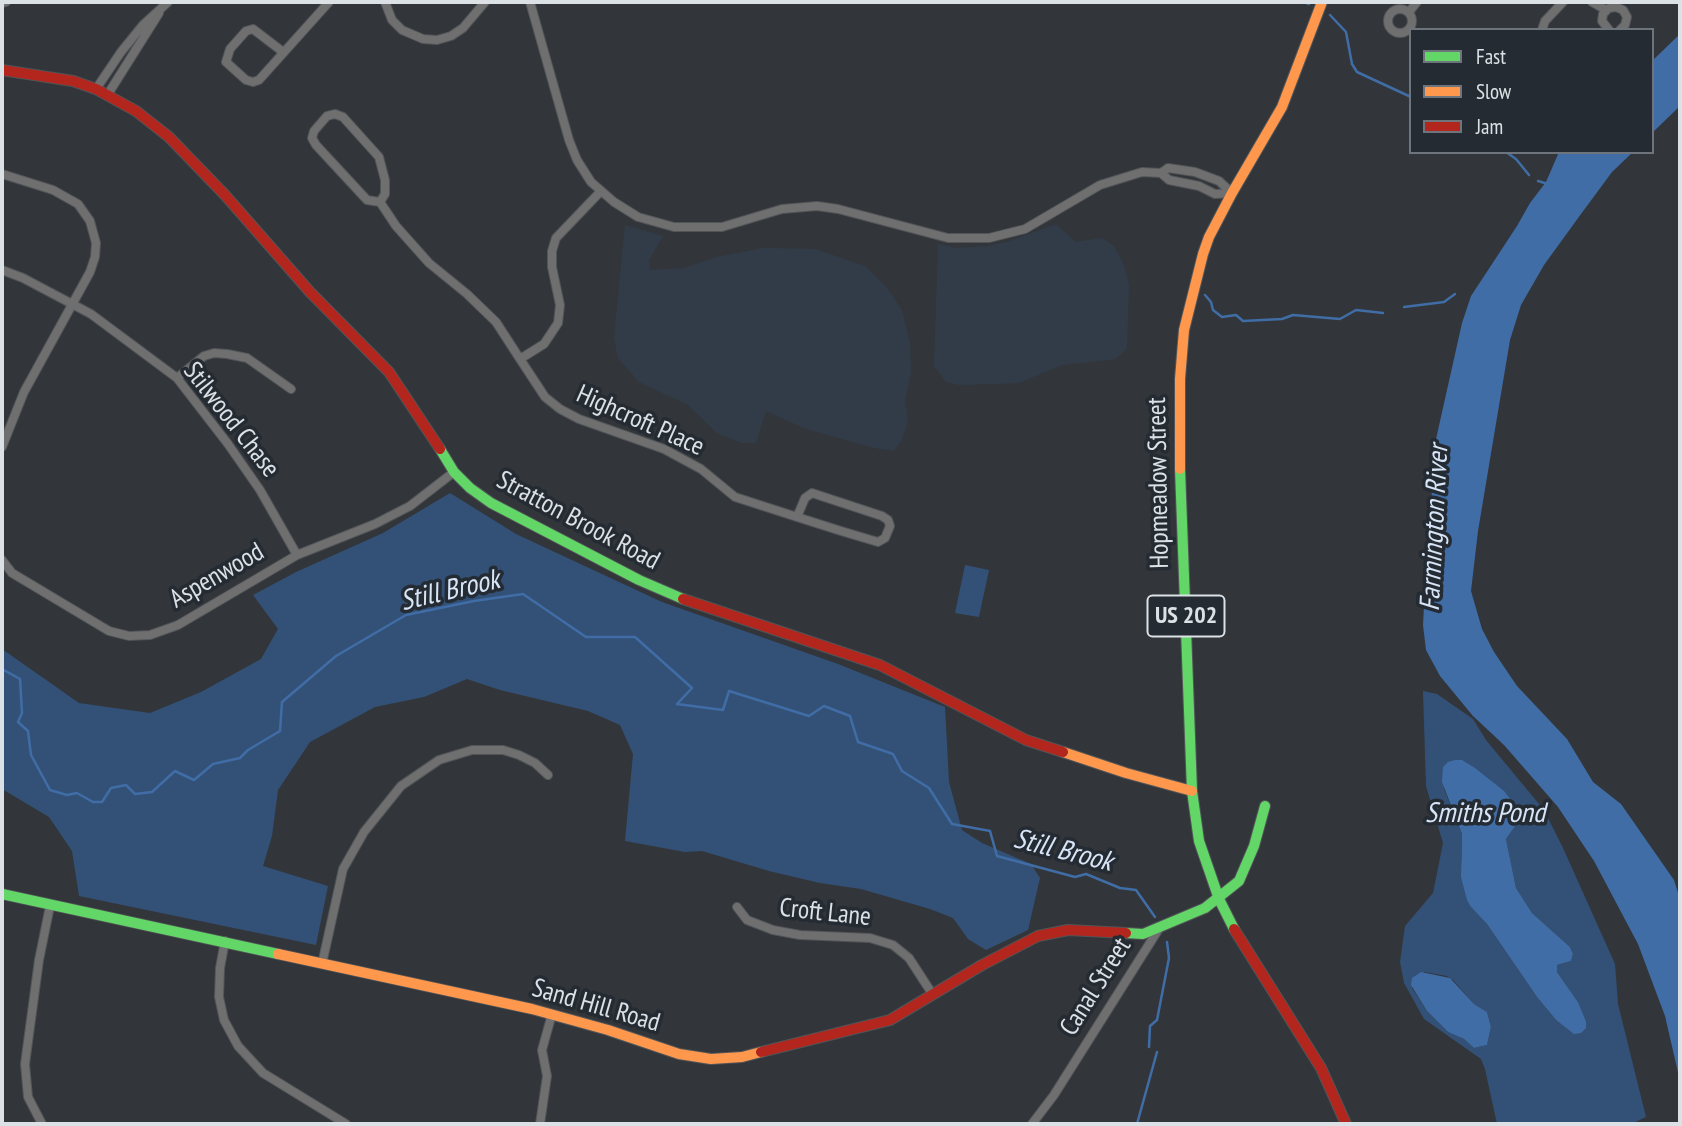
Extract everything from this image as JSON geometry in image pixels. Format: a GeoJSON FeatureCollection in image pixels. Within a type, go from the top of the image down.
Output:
{"type":"FeatureCollection","features":[{"type":"Feature","properties":{"kind":"main road","name":"Hopmeadow Street"},"geometry":{"type":"LineString","coordinates":[[1322,2],[1282,107],[1232,193],[1209,236],[1203,254],[1184,330],[1179,437],[1192,791],[1199,841],[1235,932],[1321,1068],[1346,1124]]}},
{"type":"Feature","properties":{"kind":"main road","name":"Stratton Brook Road"},"geometry":{"type":"LineString","coordinates":[[2,70],[73,81],[108,94],[136,111],[190,157],[310,292],[388,372],[406,395],[454,472],[491,503],[639,580],[700,606],[880,664],[1026,740],[1114,770],[1192,791]]}},
{"type":"Feature","properties":{"kind":"main road","name":"Canal Street"},"geometry":{"type":"LineString","coordinates":[[1160,927],[1205,908],[1240,881],[1265,806]]}},
{"type":"Feature","properties":{"kind":"main road","name":"Sand Hill Road"},"geometry":{"type":"LineString","coordinates":[[2,894],[552,1014],[679,1054],[711,1059],[743,1058],[890,1020],[982,965],[1038,936],[1068,930],[1143,934],[1160,927]]}},
{"type":"Feature","properties":{"kind":"street"},"geometry":{"type":"LineString","coordinates":[[96,89],[142,25],[168,2]]}},
{"type":"Feature","properties":{"kind":"street"},"geometry":{"type":"LineString","coordinates":[[283,52],[253,29],[246,31],[230,49],[226,62],[246,80],[259,80],[329,2]]}},
{"type":"Feature","properties":{"kind":"street"},"geometry":{"type":"LineString","coordinates":[[385,2],[392,20],[402,30],[423,39],[437,40],[451,36],[463,28],[485,2]]}},
{"type":"Feature","properties":{"kind":"street"},"geometry":{"type":"LineString","coordinates":[[530,2],[577,160],[601,191],[638,217],[674,228],[722,227],[782,209],[817,206],[948,238],[989,238],[1025,229],[1100,185],[1142,172],[1161,173],[1169,180],[1199,186],[1215,194],[1232,193]]}},
{"type":"Feature","properties":{"kind":"street"},"geometry":{"type":"LineString","coordinates":[[1409,12],[1417,2]]}},
{"type":"Feature","properties":{"kind":"street"},"geometry":{"type":"LineString","coordinates":[[1543,28],[1545,20],[1563,2]]}},
{"type":"Feature","properties":{"kind":"street"},"geometry":{"type":"LineString","coordinates":[[1592,2],[1606,10]]}},
{"type":"Feature","properties":{"kind":"street"},"geometry":{"type":"LineString","coordinates":[[1607,28],[1602,21],[1606,10],[1612,7],[1623,10],[1627,21],[1622,28]]}},
{"type":"Feature","properties":{"kind":"street"},"geometry":{"type":"LineString","coordinates":[[108,94],[150,32],[161,10]]}},
{"type":"Feature","properties":{"kind":"street","name":"Highcroft Place"},"geometry":{"type":"LineString","coordinates":[[380,202],[385,194],[385,180],[379,157],[344,117],[335,114],[327,116],[314,131],[312,138],[316,145],[368,200],[380,202],[417,251],[496,322],[545,397],[560,410],[664,449],[701,469],[735,497],[797,517],[878,542],[885,538],[890,526],[888,520],[882,516],[812,493],[805,498],[797,517]]}},
{"type":"Feature","properties":{"kind":"street"},"geometry":{"type":"LineString","coordinates":[[1161,173],[1168,168],[1195,172],[1219,181],[1232,193]]}},
{"type":"Feature","properties":{"kind":"street"},"geometry":{"type":"LineString","coordinates":[[2,174],[66,196],[78,204],[90,221],[94,234],[95,257],[74,303],[23,391],[2,447]]}},
{"type":"Feature","properties":{"kind":"street"},"geometry":{"type":"LineString","coordinates":[[520,359],[544,344],[558,323],[560,304],[552,267],[552,251],[556,238],[601,191]]}},
{"type":"Feature","properties":{"kind":"street","name":"Stilwood Chase"},"geometry":{"type":"LineString","coordinates":[[2,270],[74,303],[177,378],[260,490],[297,555]]}},
{"type":"Feature","properties":{"kind":"street"},"geometry":{"type":"LineString","coordinates":[[177,378],[204,356],[214,353],[227,354],[247,358],[291,389]]}},
{"type":"Feature","properties":{"kind":"street","name":"Aspenwood"},"geometry":{"type":"LineString","coordinates":[[2,560],[12,573],[109,631],[129,636],[150,635],[178,625],[297,555],[375,524],[411,506],[454,472]]}},
{"type":"Feature","properties":{"kind":"street"},"geometry":{"type":"LineString","coordinates":[[321,964],[343,869],[364,831],[410,779],[439,760],[483,749],[519,755],[536,763],[548,775]]}},
{"type":"Feature","properties":{"kind":"street"},"geometry":{"type":"LineString","coordinates":[[42,1124],[28,1097],[26,1063],[39,960],[50,906]]}},
{"type":"Feature","properties":{"kind":"street","name":"Croft Lane"},"geometry":{"type":"LineString","coordinates":[[737,907],[747,920],[791,934],[870,937],[882,940],[909,958],[933,995]]}},
{"type":"Feature","properties":{"kind":"street","name":"Canal Street"},"geometry":{"type":"LineString","coordinates":[[1032,1124],[1055,1095],[1160,927]]}},
{"type":"Feature","properties":{"kind":"street"},"geometry":{"type":"LineString","coordinates":[[225,941],[219,997],[224,1020],[238,1046],[263,1073],[346,1124]]}},
{"type":"Feature","properties":{"kind":"street"},"geometry":{"type":"LineString","coordinates":[[540,1124],[547,1088],[542,1050],[552,1014]]}},
{"type":"Feature","properties":{"kind":"shaded area"},"geometry":{"type":"Polygon","coordinates":[[[1056,224],[1076,242],[1102,238],[1114,246],[1124,265],[1129,285],[1127,348],[1116,359],[1062,365],[1019,383],[959,385],[946,382],[934,366],[938,244],[957,248],[987,246],[1007,242],[1056,224]]]}},
{"type":"Feature","properties":{"kind":"shaded area"},"geometry":{"type":"Polygon","coordinates":[[[625,225],[663,236],[649,260],[650,270],[684,268],[717,257],[763,248],[815,249],[865,266],[887,288],[902,310],[910,343],[911,371],[905,402],[908,421],[902,440],[894,451],[806,429],[766,411],[756,443],[741,443],[717,433],[688,405],[639,382],[618,358],[614,338],[625,225]]]}},
{"type":"Feature","properties":{"kind":"shaded area"},"geometry":{"type":"Polygon","coordinates":[[[450,493],[516,534],[662,602],[838,664],[945,707],[949,782],[962,830],[982,843],[1031,864],[1040,878],[1028,930],[986,950],[968,939],[953,918],[930,909],[861,889],[769,871],[702,851],[685,852],[625,841],[633,754],[620,725],[588,711],[500,690],[467,679],[424,697],[375,707],[310,742],[278,790],[272,836],[263,866],[328,886],[316,945],[79,896],[72,851],[49,817],[2,789],[2,649],[79,703],[150,713],[201,692],[261,659],[278,629],[253,595],[296,572],[383,533],[450,493]]]}},
{"type":"Feature","properties":{"kind":"shaded area"},"geometry":{"type":"Polygon","coordinates":[[[965,565],[989,570],[979,617],[955,613],[965,565]]]}},
{"type":"Feature","properties":{"kind":"shaded area"},"geometry":{"type":"Polygon","coordinates":[[[1423,691],[1437,694],[1473,719],[1486,740],[1544,810],[1615,964],[1618,1004],[1646,1117],[1631,1124],[1497,1124],[1481,1059],[1424,1019],[1404,983],[1400,962],[1405,926],[1433,893],[1443,843],[1426,786],[1423,691]],[[1443,767],[1444,789],[1462,834],[1461,862],[1471,907],[1487,924],[1537,997],[1556,1020],[1574,1033],[1586,1021],[1578,1002],[1557,972],[1557,965],[1571,961],[1573,954],[1570,947],[1532,913],[1516,888],[1506,839],[1518,822],[1443,767]],[[1424,972],[1412,988],[1427,1011],[1448,1032],[1464,1039],[1474,1048],[1487,1045],[1491,1027],[1487,1012],[1474,1004],[1447,976],[1424,972]]]}},
{"type":"Feature","properties":{"kind":"water"},"geometry":{"type":"Polygon","coordinates":[[[1680,34],[1680,106],[1654,131],[1654,59],[1680,34]]]}},
{"type":"Feature","properties":{"kind":"water","name":"Farmington River"},"geometry":{"type":"Polygon","coordinates":[[[1558,154],[1631,154],[1612,172],[1581,214],[1544,265],[1521,305],[1510,340],[1478,531],[1471,591],[1482,629],[1517,686],[1567,739],[1593,782],[1621,804],[1674,880],[1680,899],[1680,1081],[1665,1016],[1638,944],[1594,861],[1558,807],[1504,745],[1473,716],[1440,676],[1426,650],[1423,625],[1425,587],[1434,524],[1432,457],[1462,323],[1471,296],[1546,182],[1558,154]]]}},
{"type":"Feature","properties":{"kind":"water","name":"Smiths Pond"},"geometry":{"type":"Polygon","coordinates":[[[1455,760],[1462,760],[1475,768],[1504,791],[1517,808],[1518,822],[1506,839],[1516,888],[1532,913],[1570,947],[1573,954],[1571,961],[1557,965],[1557,972],[1578,1002],[1586,1021],[1586,1028],[1581,1033],[1574,1034],[1556,1020],[1467,900],[1461,877],[1462,834],[1442,782],[1443,767],[1455,760]]]}},
{"type":"Feature","properties":{"kind":"water"},"geometry":{"type":"Polygon","coordinates":[[[1421,972],[1450,978],[1474,1004],[1487,1012],[1491,1027],[1487,1045],[1474,1048],[1464,1039],[1448,1032],[1427,1011],[1411,985],[1412,978],[1421,972]]]}},
{"type":"Feature","properties":{"kind":"waterway"},"geometry":{"type":"LineString","coordinates":[[1304,2],[1309,4]]}},
{"type":"Feature","properties":{"kind":"waterway"},"geometry":{"type":"LineString","coordinates":[[1330,15],[1346,32],[1352,64],[1357,72],[1409,96]]}},
{"type":"Feature","properties":{"kind":"waterway"},"geometry":{"type":"LineString","coordinates":[[1509,154],[1529,175]]}},
{"type":"Feature","properties":{"kind":"waterway"},"geometry":{"type":"LineString","coordinates":[[1538,181],[1548,184]]}},
{"type":"Feature","properties":{"kind":"waterway"},"geometry":{"type":"LineString","coordinates":[[1404,307],[1444,302],[1455,294]]}},
{"type":"Feature","properties":{"kind":"waterway"},"geometry":{"type":"LineString","coordinates":[[1205,295],[1213,310],[1222,317],[1236,315],[1243,321],[1282,319],[1293,315],[1340,319],[1356,310],[1383,313]]}},
{"type":"Feature","properties":{"kind":"waterway","name":"Still Brook"},"geometry":{"type":"LineString","coordinates":[[2,669],[20,679],[22,713],[18,722],[28,731],[31,755],[50,790],[67,795],[77,793],[93,802],[102,802],[111,788],[126,785],[135,794],[152,792],[175,771],[194,780],[213,764],[240,758],[248,750],[280,731],[282,702],[336,656],[406,615],[523,594],[586,637],[635,637],[692,688],[677,704],[723,710],[729,691],[809,716],[824,706],[850,716],[858,742],[893,754],[902,771],[929,788],[952,824],[990,831],[997,856],[1075,877],[1086,874],[1120,888],[1136,890],[1155,917]]}},
{"type":"Feature","properties":{"kind":"waterway","name":"Still Brook"},"geometry":{"type":"LineString","coordinates":[[1149,1047],[1150,1026],[1157,1020],[1169,958],[1167,942]]}},
{"type":"Feature","properties":{"kind":"waterway","name":"Still Brook"},"geometry":{"type":"LineString","coordinates":[[1137,1124],[1157,1052]]}},
{"type":"Feature","properties":{"kind":"traffic: fast"},"geometry":{"type":"LineString","coordinates":[[440,449],[454,472],[491,503],[639,580],[683,599]]}},
{"type":"Feature","properties":{"kind":"traffic: fast"},"geometry":{"type":"LineString","coordinates":[[1180,469],[1192,791],[1199,841],[1219,899],[1234,929]]}},
{"type":"Feature","properties":{"kind":"traffic: fast"},"geometry":{"type":"LineString","coordinates":[[1126,933],[1143,934],[1205,908],[1239,881],[1254,846],[1265,806]]}},
{"type":"Feature","properties":{"kind":"traffic: fast"},"geometry":{"type":"LineString","coordinates":[[2,894],[278,954]]}},
{"type":"Feature","properties":{"kind":"traffic: slow"},"geometry":{"type":"LineString","coordinates":[[1180,469],[1180,379],[1184,330],[1203,254],[1232,193],[1282,107],[1322,2]]}},
{"type":"Feature","properties":{"kind":"traffic: slow"},"geometry":{"type":"LineString","coordinates":[[1063,752],[1192,791]]}},
{"type":"Feature","properties":{"kind":"traffic: slow"},"geometry":{"type":"LineString","coordinates":[[278,954],[532,1009],[608,1030],[679,1054],[711,1059],[742,1057],[761,1052]]}},
{"type":"Feature","properties":{"kind":"traffic: jam"},"geometry":{"type":"LineString","coordinates":[[2,70],[73,81],[96,89],[136,111],[169,137],[225,195],[310,292],[389,372],[440,449]]}},
{"type":"Feature","properties":{"kind":"traffic: jam"},"geometry":{"type":"LineString","coordinates":[[683,599],[880,665],[1026,740],[1063,752]]}},
{"type":"Feature","properties":{"kind":"traffic: jam"},"geometry":{"type":"LineString","coordinates":[[1234,929],[1321,1068],[1346,1124]]}},
{"type":"Feature","properties":{"kind":"traffic: jam"},"geometry":{"type":"LineString","coordinates":[[761,1052],[890,1020],[982,965],[1038,936],[1068,930],[1126,933]]}}]}
